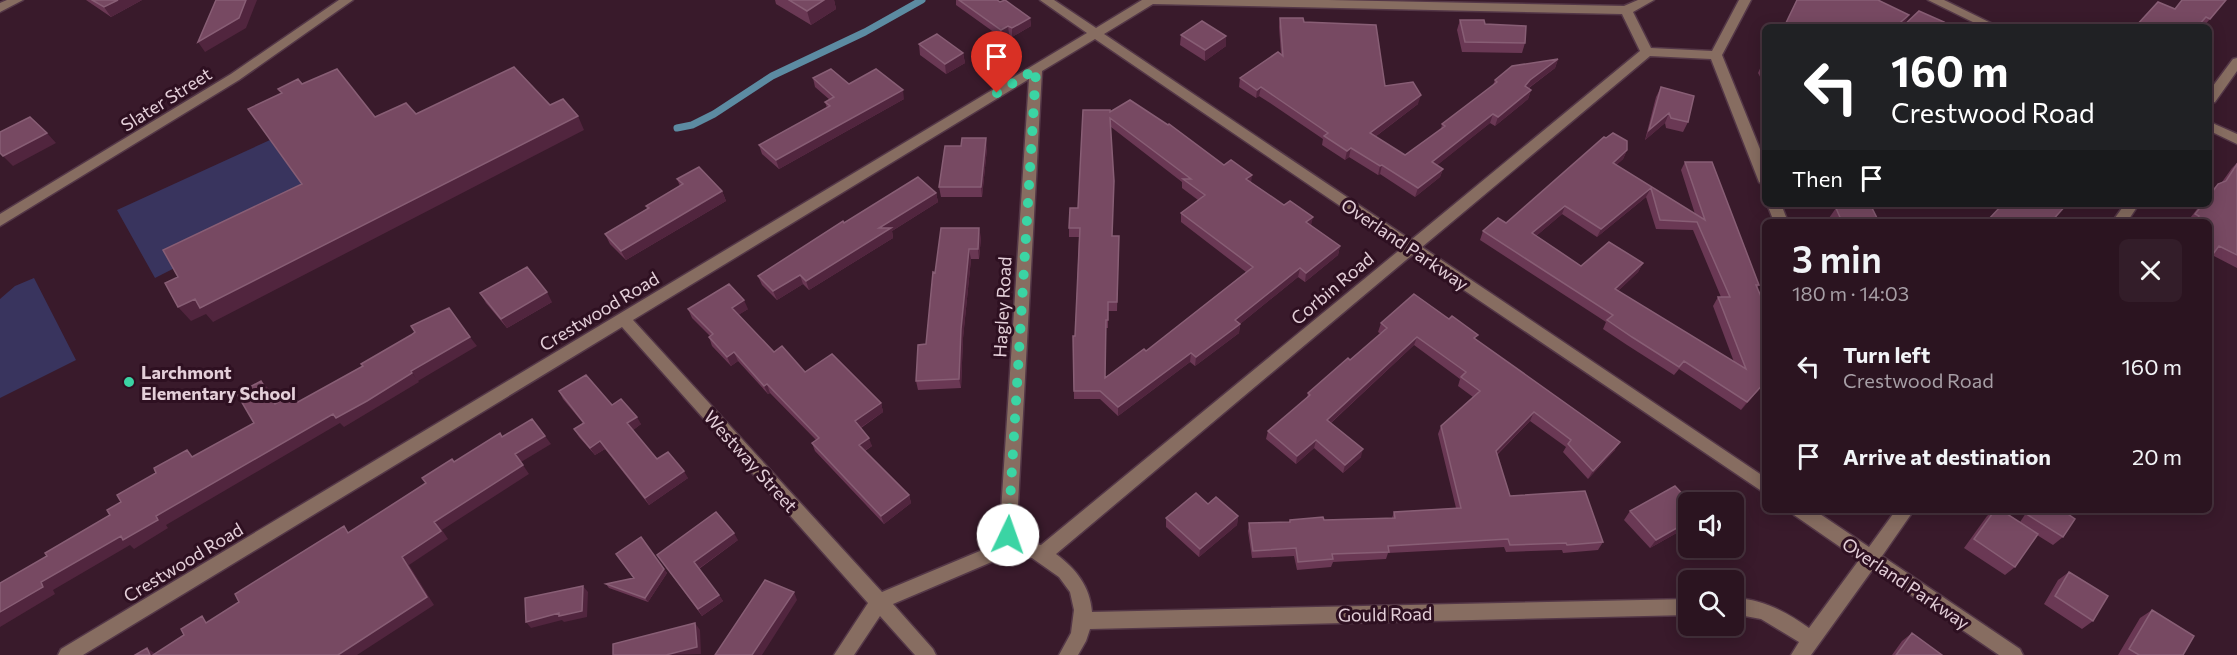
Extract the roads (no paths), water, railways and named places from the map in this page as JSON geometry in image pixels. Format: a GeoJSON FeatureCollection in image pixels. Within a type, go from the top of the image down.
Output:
{"type":"FeatureCollection","features":[{"type":"Feature","properties":{"kind":"street"},"geometry":{"type":"LineString","coordinates":[[0,8],[18,0]]}},
{"type":"Feature","properties":{"kind":"street","name":"Slater Street"},"geometry":{"type":"LineString","coordinates":[[0,221],[225,83],[347,0]]}},
{"type":"Feature","properties":{"kind":"street","name":"Overland Parkway"},"geometry":{"type":"LineString","coordinates":[[1046,0],[1762,484]]}},
{"type":"Feature","properties":{"kind":"street"},"geometry":{"type":"LineString","coordinates":[[1152,0],[1626,10],[1648,0]]}},
{"type":"Feature","properties":{"kind":"street","name":"Crestwood Road"},"geometry":{"type":"LineString","coordinates":[[67,655],[1152,0]]}},
{"type":"Feature","properties":{"kind":"street"},"geometry":{"type":"LineString","coordinates":[[1745,0],[1716,54],[1762,172]]}},
{"type":"Feature","properties":{"kind":"street"},"geometry":{"type":"LineString","coordinates":[[1934,0],[1986,24]]}},
{"type":"Feature","properties":{"kind":"street"},"geometry":{"type":"LineString","coordinates":[[1626,10],[1647,52],[1716,54]]}},
{"type":"Feature","properties":{"kind":"street","name":"Corbin Road"},"geometry":{"type":"LineString","coordinates":[[1043,554],[1647,52]]}},
{"type":"Feature","properties":{"kind":"street"},"geometry":{"type":"LineString","coordinates":[[2212,96],[2237,62]]}},
{"type":"Feature","properties":{"kind":"street","name":"Hagley Road"},"geometry":{"type":"LineString","coordinates":[[1007,547],[1036,69]]}},
{"type":"Feature","properties":{"kind":"street"},"geometry":{"type":"LineString","coordinates":[[2212,127],[2237,139]]}},
{"type":"Feature","properties":{"kind":"street","name":"Westway Street"},"geometry":{"type":"LineString","coordinates":[[624,319],[927,655]]}},
{"type":"Feature","properties":{"kind":"street","name":"Overland Parkway"},"geometry":{"type":"LineString","coordinates":[[1804,513],[2014,655]]}},
{"type":"Feature","properties":{"kind":"street"},"geometry":{"type":"LineString","coordinates":[[1800,655],[1904,513]]}},
{"type":"Feature","properties":{"kind":"street"},"geometry":{"type":"LineString","coordinates":[[843,655],[879,602],[1007,547],[1033,550],[1043,554],[1065,571],[1078,589],[1083,610],[1080,635],[1068,655]]}},
{"type":"Feature","properties":{"kind":"street"},"geometry":{"type":"LineString","coordinates":[[1744,606],[1780,619],[1811,640]]}},
{"type":"Feature","properties":{"kind":"street","name":"Gould Road"},"geometry":{"type":"LineString","coordinates":[[1082,621],[1678,607]]}},
{"type":"Feature","properties":{"kind":"waterway"},"geometry":{"type":"LineString","coordinates":[[677,128],[692,125],[714,114],[772,76],[865,32],[922,0]]}},
{"type":"Feature","properties":{"kind":"place","name":"Larchmont Elementary School"},"geometry":{"type":"Point","coordinates":[129,382]}}]}
